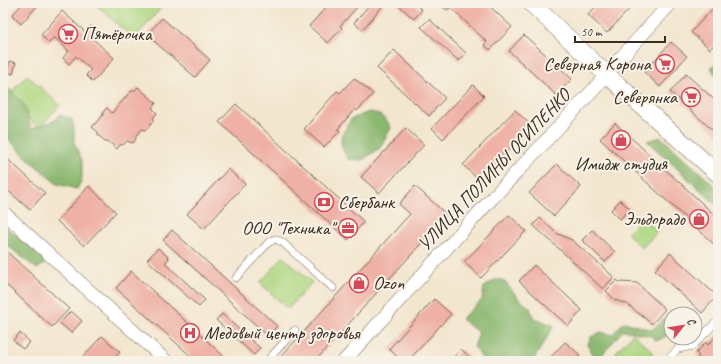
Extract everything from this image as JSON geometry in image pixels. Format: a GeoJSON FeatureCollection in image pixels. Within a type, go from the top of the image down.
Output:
{"type":"FeatureCollection","features":[{"type":"Feature","properties":{"kind":"street"},"geometry":{"type":"LineString","coordinates":[[531,3],[606,74],[718,174]]}},
{"type":"Feature","properties":{"kind":"street","name":"УЛИЦА ПОЛИНЫ ОСИПЕНКО"},"geometry":{"type":"LineString","coordinates":[[344,361],[595,88],[671,3]]}},
{"type":"Feature","properties":{"kind":"street"},"geometry":{"type":"LineString","coordinates":[[3,212],[166,361]]}},
{"type":"Feature","properties":{"kind":"lane"},"geometry":{"type":"LineString","coordinates":[[236,278],[268,243],[274,239],[282,242],[333,288]]}},
{"type":"Feature","properties":{"kind":"lane"},"geometry":{"type":"LineString","coordinates":[[666,361],[678,349],[693,346],[714,324],[718,322]]}},
{"type":"Feature","properties":{"kind":"lane"},"geometry":{"type":"LineString","coordinates":[[267,361],[295,330]]}},
{"type":"Feature","properties":{"kind":"green space"},"geometry":{"type":"Polygon","coordinates":[[[94,3],[156,3],[161,8],[134,39],[94,3]]]}},
{"type":"Feature","properties":{"kind":"green space"},"geometry":{"type":"Polygon","coordinates":[[[718,61],[718,78],[711,68],[718,61]]]}},
{"type":"Feature","properties":{"kind":"green space"},"geometry":{"type":"Polygon","coordinates":[[[27,75],[60,105],[39,128],[6,98],[27,75]]]}},
{"type":"Feature","properties":{"kind":"green space"},"geometry":{"type":"Polygon","coordinates":[[[8,88],[24,104],[31,129],[56,120],[59,115],[72,119],[74,127],[74,143],[82,160],[82,179],[77,189],[57,184],[26,157],[3,134],[3,89],[8,88]]]}},
{"type":"Feature","properties":{"kind":"green space"},"geometry":{"type":"Polygon","coordinates":[[[369,112],[383,117],[391,128],[380,148],[362,160],[348,159],[341,143],[342,135],[351,119],[369,112]]]}},
{"type":"Feature","properties":{"kind":"green space"},"geometry":{"type":"Polygon","coordinates":[[[661,137],[718,189],[718,206],[647,141],[661,137]]]}},
{"type":"Feature","properties":{"kind":"green space"},"geometry":{"type":"Polygon","coordinates":[[[643,217],[657,232],[642,248],[627,233],[643,217]]]}},
{"type":"Feature","properties":{"kind":"green space"},"geometry":{"type":"Polygon","coordinates":[[[3,223],[8,229],[48,261],[37,269],[3,242],[3,223]]]}},
{"type":"Feature","properties":{"kind":"green space"},"geometry":{"type":"Polygon","coordinates":[[[283,257],[312,282],[288,309],[260,283],[283,257]]]}},
{"type":"Feature","properties":{"kind":"green space"},"geometry":{"type":"Polygon","coordinates":[[[495,280],[502,280],[506,283],[519,299],[530,308],[533,317],[554,326],[534,359],[531,361],[484,361],[474,347],[479,333],[461,319],[482,300],[484,287],[495,280]]]}},
{"type":"Feature","properties":{"kind":"green space"},"geometry":{"type":"Polygon","coordinates":[[[663,320],[663,338],[657,341],[651,336],[623,330],[597,361],[590,361],[594,359],[588,344],[591,337],[601,332],[612,335],[624,322],[652,330],[663,320]]]}},
{"type":"Feature","properties":{"kind":"green space"},"geometry":{"type":"Polygon","coordinates":[[[633,334],[653,352],[645,361],[624,361],[615,353],[633,334]]]}},
{"type":"Feature","properties":{"kind":"building"},"geometry":{"type":"Polygon","coordinates":[[[23,3],[40,3],[21,24],[12,15],[23,3]]]}},
{"type":"Feature","properties":{"kind":"building"},"geometry":{"type":"Polygon","coordinates":[[[330,3],[364,3],[362,6],[360,4],[340,26],[342,28],[328,43],[309,26],[330,3]]]}},
{"type":"Feature","properties":{"kind":"building"},"geometry":{"type":"Polygon","coordinates":[[[371,3],[385,3],[362,30],[354,23],[371,3]]]}},
{"type":"Feature","properties":{"kind":"building"},"geometry":{"type":"Polygon","coordinates":[[[396,3],[414,3],[422,10],[414,19],[396,3]]]}},
{"type":"Feature","properties":{"kind":"building"},"geometry":{"type":"Polygon","coordinates":[[[442,3],[486,3],[512,27],[490,50],[484,45],[487,42],[450,7],[447,10],[440,5],[442,3]]]}},
{"type":"Feature","properties":{"kind":"building"},"geometry":{"type":"Polygon","coordinates":[[[599,3],[635,3],[607,33],[588,15],[599,3]]]}},
{"type":"Feature","properties":{"kind":"building"},"geometry":{"type":"Polygon","coordinates":[[[718,3],[718,40],[710,49],[691,32],[718,3]]]}},
{"type":"Feature","properties":{"kind":"building"},"geometry":{"type":"Polygon","coordinates":[[[62,11],[85,32],[91,26],[99,33],[93,39],[114,58],[93,82],[86,75],[91,70],[76,56],[69,64],[63,58],[69,51],[54,37],[49,43],[41,35],[62,11]]]}},
{"type":"Feature","properties":{"kind":"building"},"geometry":{"type":"Polygon","coordinates":[[[162,18],[210,60],[195,77],[147,35],[162,18]]]}},
{"type":"Feature","properties":{"kind":"building"},"geometry":{"type":"Polygon","coordinates":[[[429,19],[466,53],[459,61],[421,27],[429,19]]]}},
{"type":"Feature","properties":{"kind":"building"},"geometry":{"type":"Polygon","coordinates":[[[524,35],[572,79],[556,95],[509,51],[524,35]]]}},
{"type":"Feature","properties":{"kind":"building","name":"Северная Корона"},"geometry":{"type":"Polygon","coordinates":[[[671,42],[687,56],[660,87],[644,72],[671,42]]]}},
{"type":"Feature","properties":{"kind":"building"},"geometry":{"type":"Polygon","coordinates":[[[394,50],[445,98],[429,116],[377,68],[394,50]]]}},
{"type":"Feature","properties":{"kind":"building"},"geometry":{"type":"Polygon","coordinates":[[[10,61],[16,63],[13,74],[7,72],[10,61]]]}},
{"type":"Feature","properties":{"kind":"building"},"geometry":{"type":"Polygon","coordinates":[[[686,74],[718,103],[718,135],[670,92],[686,74]]]}},
{"type":"Feature","properties":{"kind":"building"},"geometry":{"type":"Polygon","coordinates":[[[354,78],[373,94],[357,111],[355,109],[353,111],[338,129],[340,131],[324,147],[304,129],[337,91],[340,93],[354,78]]]}},
{"type":"Feature","properties":{"kind":"building"},"geometry":{"type":"Polygon","coordinates":[[[473,85],[484,96],[443,139],[432,128],[473,85]]]}},
{"type":"Feature","properties":{"kind":"building"},"geometry":{"type":"Polygon","coordinates":[[[138,87],[156,103],[152,108],[157,113],[153,118],[154,120],[146,130],[142,129],[135,137],[136,139],[133,143],[127,141],[123,145],[121,144],[117,149],[98,135],[98,132],[92,127],[107,108],[112,113],[131,91],[134,91],[138,87]]]}},
{"type":"Feature","properties":{"kind":"building"},"geometry":{"type":"Polygon","coordinates":[[[236,104],[364,222],[348,240],[219,122],[236,104]]]}},
{"type":"Feature","properties":{"kind":"building"},"geometry":{"type":"Polygon","coordinates":[[[515,110],[531,125],[480,181],[463,165],[515,110]]]}},
{"type":"Feature","properties":{"kind":"building"},"geometry":{"type":"Polygon","coordinates":[[[615,123],[718,218],[718,248],[600,139],[615,123]]]}},
{"type":"Feature","properties":{"kind":"building"},"geometry":{"type":"Polygon","coordinates":[[[406,128],[424,145],[379,193],[361,177],[406,128]]]}},
{"type":"Feature","properties":{"kind":"building"},"geometry":{"type":"Polygon","coordinates":[[[3,155],[45,193],[30,210],[3,186],[3,155]]]}},
{"type":"Feature","properties":{"kind":"building"},"geometry":{"type":"Polygon","coordinates":[[[557,164],[581,187],[554,216],[529,193],[557,164]]]}},
{"type":"Feature","properties":{"kind":"building"},"geometry":{"type":"Polygon","coordinates":[[[228,169],[245,184],[204,229],[187,214],[228,169]]]}},
{"type":"Feature","properties":{"kind":"building"},"geometry":{"type":"Polygon","coordinates":[[[89,186],[116,212],[84,246],[57,221],[89,186]]]}},
{"type":"Feature","properties":{"kind":"building"},"geometry":{"type":"Polygon","coordinates":[[[415,186],[447,215],[315,361],[277,361],[410,214],[399,204],[415,186]]]}},
{"type":"Feature","properties":{"kind":"building"},"geometry":{"type":"Polygon","coordinates":[[[620,200],[630,209],[620,219],[611,210],[620,200]]]}},
{"type":"Feature","properties":{"kind":"building"},"geometry":{"type":"Polygon","coordinates":[[[509,215],[526,231],[481,278],[464,262],[509,215]]]}},
{"type":"Feature","properties":{"kind":"building"},"geometry":{"type":"Polygon","coordinates":[[[540,218],[556,233],[572,240],[614,277],[603,289],[533,225],[540,218]]]}},
{"type":"Feature","properties":{"kind":"building"},"geometry":{"type":"Polygon","coordinates":[[[172,230],[277,326],[268,336],[163,240],[172,230]]]}},
{"type":"Feature","properties":{"kind":"building"},"geometry":{"type":"Polygon","coordinates":[[[592,230],[615,252],[605,262],[582,240],[592,230]]]}},
{"type":"Feature","properties":{"kind":"building"},"geometry":{"type":"Polygon","coordinates":[[[3,248],[69,309],[52,327],[3,282],[3,248]]]}},
{"type":"Feature","properties":{"kind":"building"},"geometry":{"type":"Polygon","coordinates":[[[158,248],[169,258],[165,263],[205,300],[199,307],[147,260],[158,248]]]}},
{"type":"Feature","properties":{"kind":"building"},"geometry":{"type":"Polygon","coordinates":[[[670,253],[717,296],[703,312],[703,306],[694,306],[655,270],[670,253]]]}},
{"type":"Feature","properties":{"kind":"building"},"geometry":{"type":"Polygon","coordinates":[[[534,265],[582,310],[568,326],[519,281],[534,265]]]}},
{"type":"Feature","properties":{"kind":"building"},"geometry":{"type":"Polygon","coordinates":[[[131,271],[229,361],[196,361],[116,288],[131,271]]]}},
{"type":"Feature","properties":{"kind":"building"},"geometry":{"type":"Polygon","coordinates":[[[617,280],[619,282],[637,283],[663,307],[663,311],[652,324],[627,304],[615,300],[606,291],[617,280]]]}},
{"type":"Feature","properties":{"kind":"building"},"geometry":{"type":"Polygon","coordinates":[[[434,299],[451,314],[408,361],[402,361],[389,349],[434,299]]]}},
{"type":"Feature","properties":{"kind":"building"},"geometry":{"type":"Polygon","coordinates":[[[71,311],[82,321],[71,333],[60,323],[71,311]]]}},
{"type":"Feature","properties":{"kind":"building"},"geometry":{"type":"Polygon","coordinates":[[[222,314],[260,348],[254,355],[216,320],[222,314]]]}},
{"type":"Feature","properties":{"kind":"building"},"geometry":{"type":"Polygon","coordinates":[[[20,333],[30,342],[23,349],[13,340],[20,333]]]}},
{"type":"Feature","properties":{"kind":"building"},"geometry":{"type":"Polygon","coordinates":[[[718,334],[718,361],[695,361],[699,356],[696,353],[706,342],[708,345],[718,334]]]}},
{"type":"Feature","properties":{"kind":"building"},"geometry":{"type":"Polygon","coordinates":[[[102,336],[120,352],[112,361],[79,361],[102,336]]]}},
{"type":"Feature","properties":{"kind":"building"},"geometry":{"type":"Polygon","coordinates":[[[565,342],[580,355],[574,361],[547,361],[565,342]]]}},
{"type":"Feature","properties":{"kind":"building"},"geometry":{"type":"Polygon","coordinates":[[[461,349],[474,361],[450,361],[461,349]]]}},
{"type":"Feature","properties":{"kind":"place","name":"Пятёрочка"},"geometry":{"type":"Point","coordinates":[68,34]}},
{"type":"Feature","properties":{"kind":"place","name":"Северная Корона"},"geometry":{"type":"Point","coordinates":[665,64]}},
{"type":"Feature","properties":{"kind":"place","name":"Северянка"},"geometry":{"type":"Point","coordinates":[691,97]}},
{"type":"Feature","properties":{"kind":"place","name":"Имидж студия"},"geometry":{"type":"Point","coordinates":[621,140]}},
{"type":"Feature","properties":{"kind":"place","name":"Сбербанк"},"geometry":{"type":"Point","coordinates":[324,202]}},
{"type":"Feature","properties":{"kind":"place","name":"Эльдорадо"},"geometry":{"type":"Point","coordinates":[699,219]}},
{"type":"Feature","properties":{"kind":"place","name":"ООО \"Техника\""},"geometry":{"type":"Point","coordinates":[348,228]}},
{"type":"Feature","properties":{"kind":"place","name":"Ozon"},"geometry":{"type":"Point","coordinates":[359,283]}},
{"type":"Feature","properties":{"kind":"place","name":"Медовый центр здоровья"},"geometry":{"type":"Point","coordinates":[190,333]}}]}
